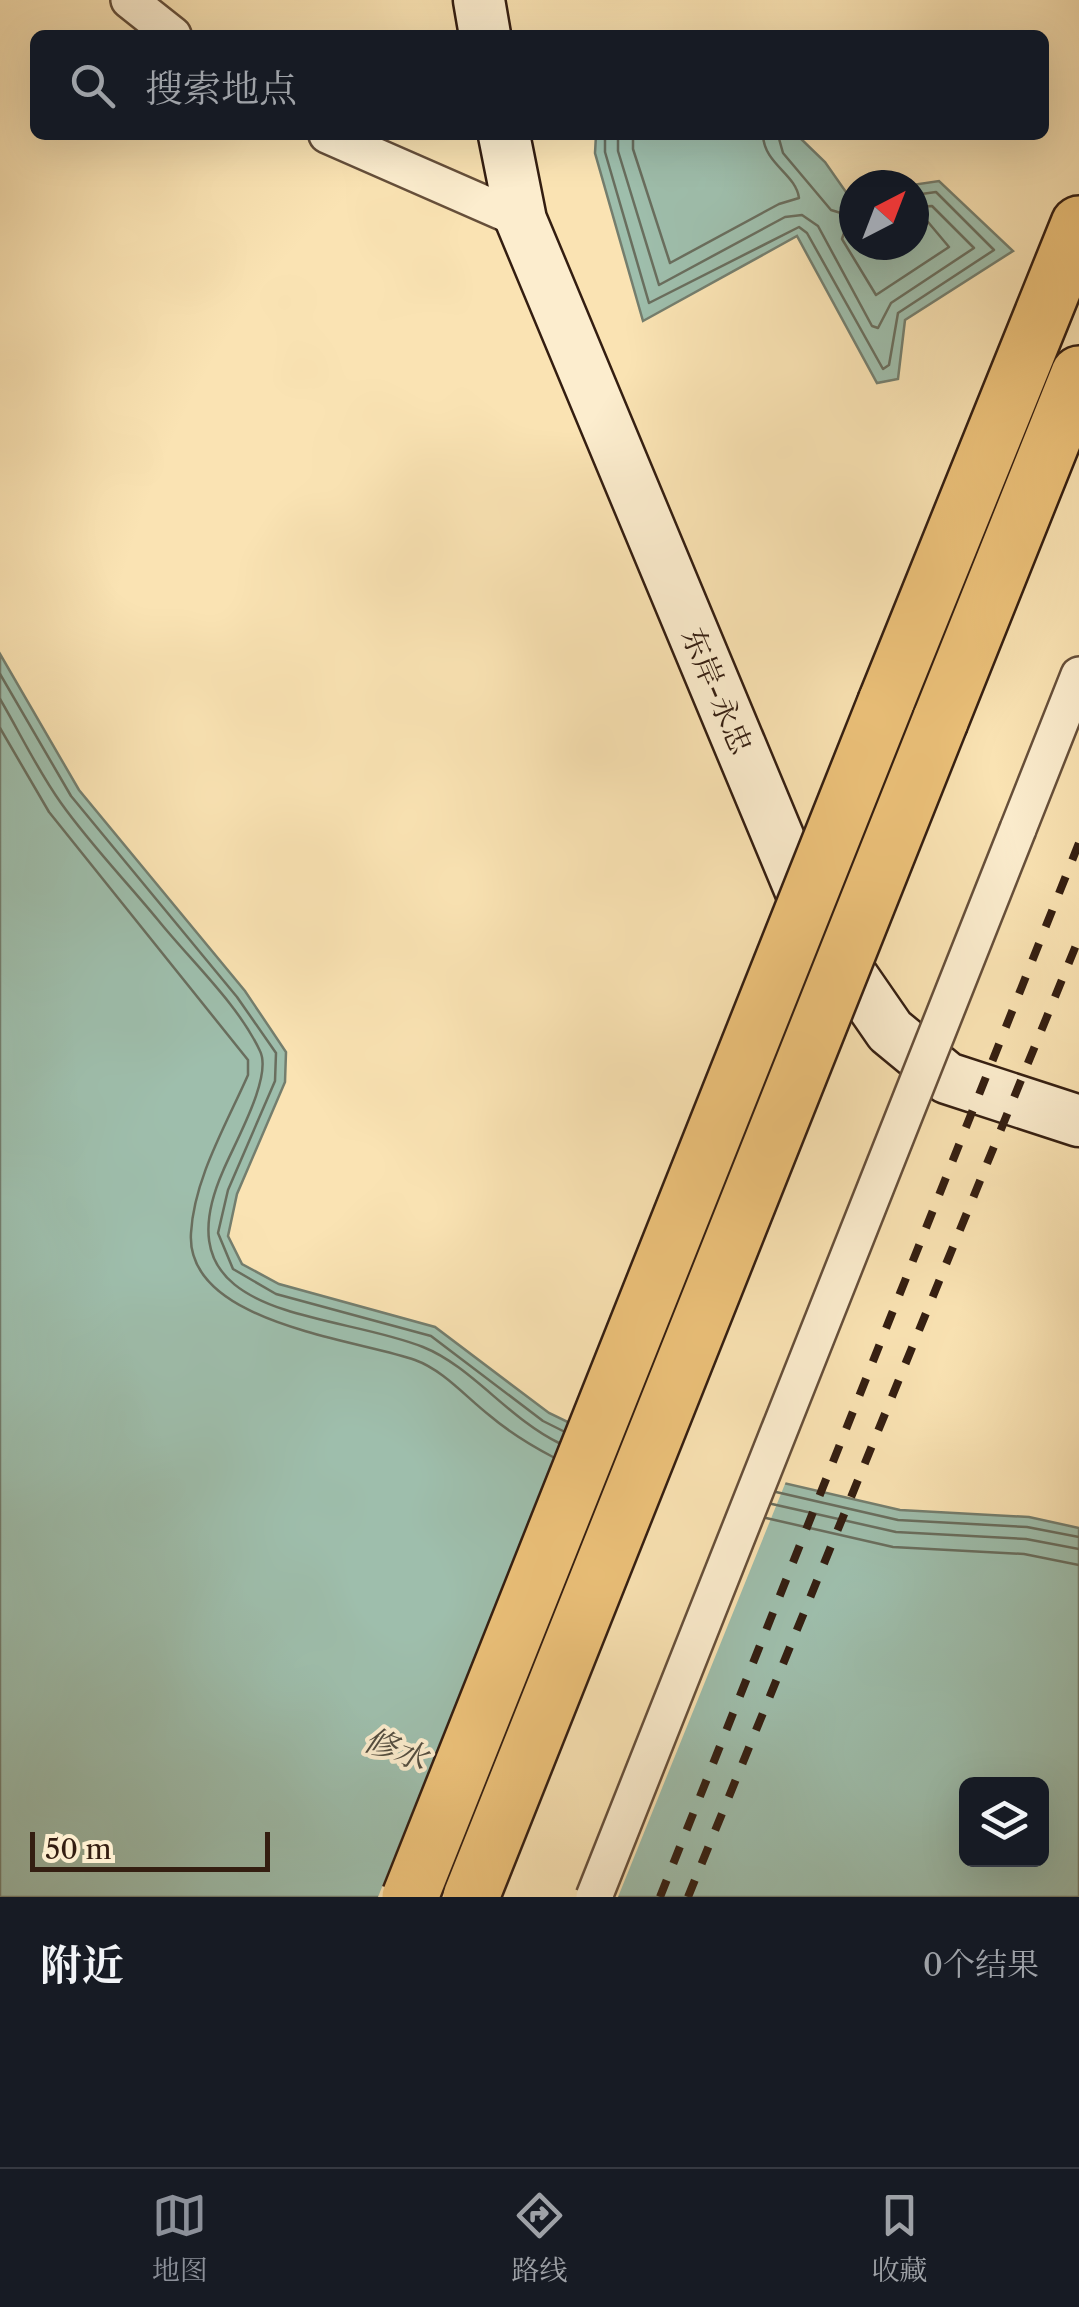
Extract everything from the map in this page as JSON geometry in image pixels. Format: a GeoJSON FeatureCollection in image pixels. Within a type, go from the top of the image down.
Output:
{"type":"FeatureCollection","features":[{"type":"Feature","properties":{"kind":"highway"},"geometry":{"type":"LineString","coordinates":[[410,1897],[1079,224]]}},
{"type":"Feature","properties":{"kind":"highway"},"geometry":{"type":"LineString","coordinates":[[472,1897],[1079,374]]}},
{"type":"Feature","properties":{"kind":"highway"},"geometry":{"type":"LineString","coordinates":[[1016,528],[1079,428]]}},
{"type":"Feature","properties":{"kind":"street"},"geometry":{"type":"LineString","coordinates":[[129,0],[167,30]]}},
{"type":"Feature","properties":{"kind":"street"},"geometry":{"type":"LineString","coordinates":[[478,0],[484,30]]}},
{"type":"Feature","properties":{"kind":"street"},"geometry":{"type":"LineString","coordinates":[[339,140],[520,220]]}},
{"type":"Feature","properties":{"kind":"street","name":"东岸-永忠"},"geometry":{"type":"LineString","coordinates":[[505,140],[520,220],[812,918],[890,1031],[947,1078],[1079,1121]]}},
{"type":"Feature","properties":{"kind":"street"},"geometry":{"type":"LineString","coordinates":[[594,1897],[1079,675]]}},
{"type":"Feature","properties":{"kind":"water"},"geometry":{"type":"Polygon","coordinates":[[[596,140],[802,140],[839,182],[839,260],[929,260],[929,182],[939,181],[1013,251],[905,320],[898,379],[877,383],[797,236],[643,321],[595,153],[596,140]]]}},
{"type":"Feature","properties":{"kind":"water","name":"修水"},"geometry":{"type":"Polygon","coordinates":[[[0,654],[79,790],[245,991],[286,1052],[285,1082],[237,1194],[228,1236],[242,1264],[279,1284],[435,1327],[549,1413],[611,1443],[900,1510],[1029,1517],[1079,1528],[1079,1897],[0,1897],[0,654]]]}},
{"type":"Feature","properties":{"kind":"pier"},"geometry":{"type":"Polygon","coordinates":[[[571,1418],[613,1438],[787,1479],[618,1897],[378,1897],[571,1418]]]}},
{"type":"Feature","properties":{"kind":"railway"},"geometry":{"type":"LineString","coordinates":[[660,1897],[1079,843]]}},
{"type":"Feature","properties":{"kind":"railway"},"geometry":{"type":"LineString","coordinates":[[688,1897],[1079,938]]}}]}
